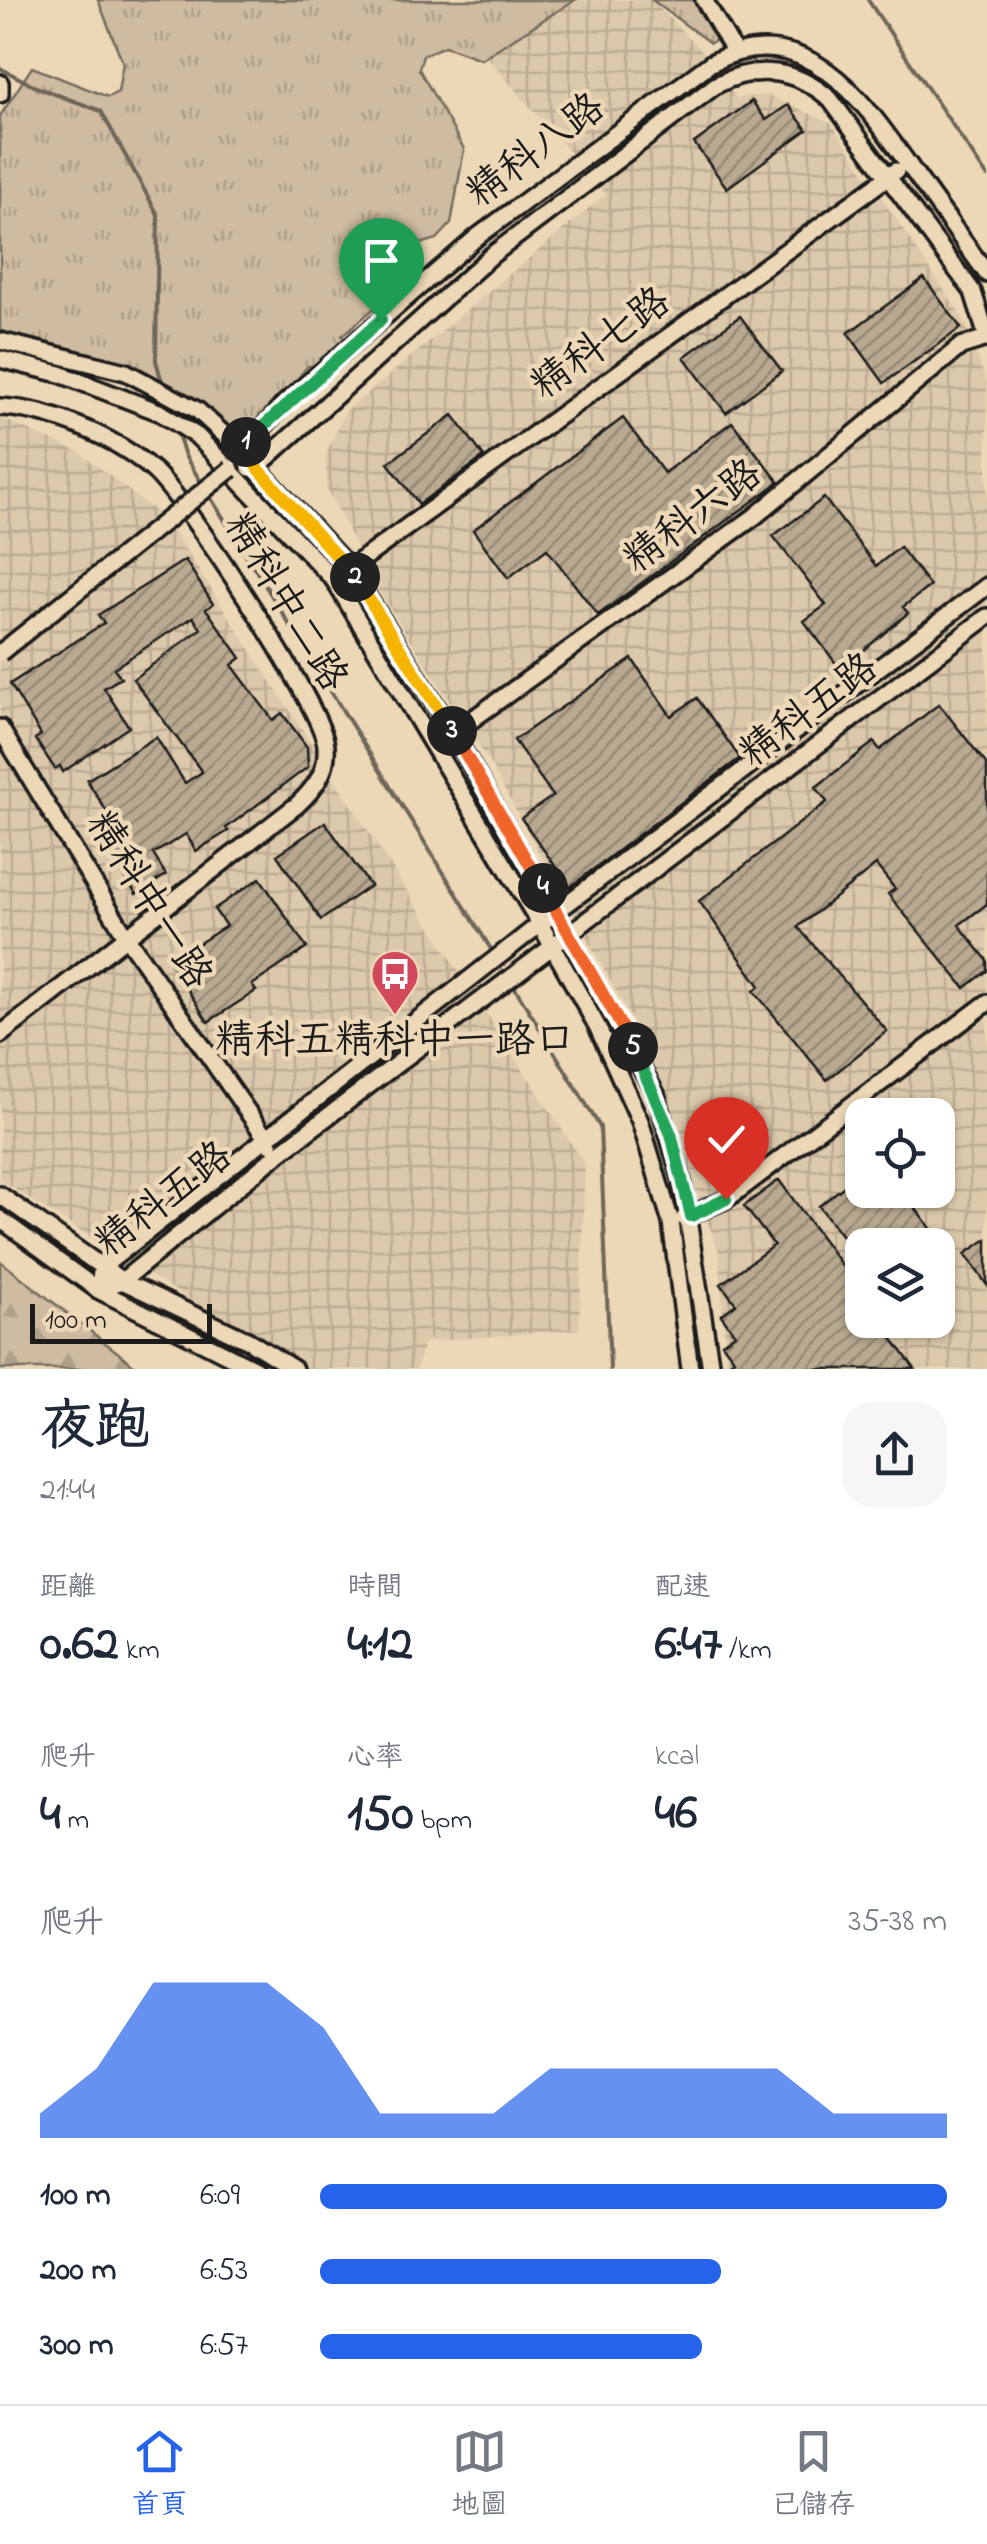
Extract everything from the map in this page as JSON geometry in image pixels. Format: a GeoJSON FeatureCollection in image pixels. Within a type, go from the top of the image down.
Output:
{"type":"FeatureCollection","features":[{"type":"Feature","properties":{"kind":"street"},"geometry":{"type":"LineString","coordinates":[[704,0],[734,52],[783,51],[821,66],[852,92],[987,274]]}},
{"type":"Feature","properties":{"kind":"street","name":"精科八路"},"geometry":{"type":"LineString","coordinates":[[0,652],[231,468],[240,448],[286,402],[476,237],[711,63],[734,52]]}},
{"type":"Feature","properties":{"kind":"street","name":"精科八路"},"geometry":{"type":"LineString","coordinates":[[257,468],[492,255],[727,80],[775,72],[810,84],[830,99],[973,292],[987,338]]}},
{"type":"Feature","properties":{"kind":"street"},"geometry":{"type":"LineString","coordinates":[[0,83],[0,94]]}},
{"type":"Feature","properties":{"kind":"street","name":"精科七路"},"geometry":{"type":"LineString","coordinates":[[334,580],[907,162]]}},
{"type":"Feature","properties":{"kind":"street","name":"精科六路"},"geometry":{"type":"LineString","coordinates":[[436,746],[754,517],[961,346],[987,338]]}},
{"type":"Feature","properties":{"kind":"street"},"geometry":{"type":"LineString","coordinates":[[0,340],[126,372],[197,410],[240,448],[350,569],[558,912],[656,1094],[671,1134],[689,1217],[711,1369]]}},
{"type":"Feature","properties":{"kind":"street"},"geometry":{"type":"LineString","coordinates":[[0,359],[60,374],[159,412],[197,436],[334,580],[540,924],[597,1026],[640,1120],[670,1222],[690,1369]]}},
{"type":"Feature","properties":{"kind":"street","name":"精科中二路"},"geometry":{"type":"LineString","coordinates":[[0,407],[21,408],[63,421],[153,470],[190,513],[314,708],[326,744],[325,766],[316,786],[128,938],[0,1035]]}},
{"type":"Feature","properties":{"kind":"street"},"geometry":{"type":"LineString","coordinates":[[231,468],[257,468]]}},
{"type":"Feature","properties":{"kind":"street","name":"精科五路"},"geometry":{"type":"LineString","coordinates":[[98,1290],[102,1268],[540,924],[987,586]]}},
{"type":"Feature","properties":{"kind":"street","name":"精科五路"},"geometry":{"type":"LineString","coordinates":[[98,1290],[122,1281],[276,1155],[987,616]]}},
{"type":"Feature","properties":{"kind":"street","name":"精科中一路"},"geometry":{"type":"LineString","coordinates":[[0,728],[128,938],[276,1155]]}},
{"type":"Feature","properties":{"kind":"street"},"geometry":{"type":"LineString","coordinates":[[670,1222],[726,1199],[987,1003]]}},
{"type":"Feature","properties":{"kind":"street"},"geometry":{"type":"LineString","coordinates":[[0,1194],[122,1281],[249,1341],[294,1369]]}},
{"type":"Feature","properties":{"kind":"street"},"geometry":{"type":"LineString","coordinates":[[0,1219],[98,1290],[256,1369]]}},
{"type":"Feature","properties":{"kind":"shaded area"},"geometry":{"type":"Polygon","coordinates":[[[552,0],[651,0],[701,50],[737,98],[767,95],[831,123],[963,318],[987,383],[987,1369],[727,1369],[719,1252],[632,1020],[488,760],[377,588],[327,489],[326,454],[345,412],[606,194],[472,40],[552,0]]]}},
{"type":"Feature","properties":{"kind":"shaded area"},"geometry":{"type":"Polygon","coordinates":[[[0,418],[79,452],[166,520],[585,1165],[579,1329],[424,1342],[416,1369],[299,1369],[0,1180],[0,418]]]}},
{"type":"Feature","properties":{"kind":"green space"},"geometry":{"type":"Polygon","coordinates":[[[98,0],[575,0],[481,59],[445,46],[423,55],[419,69],[464,149],[451,224],[437,239],[401,250],[379,304],[342,336],[351,351],[330,368],[308,366],[265,416],[233,431],[158,389],[0,338],[0,116],[32,67],[108,97],[118,92],[123,63],[98,0]]]}},
{"type":"Feature","properties":{"kind":"green space"},"geometry":{"type":"Polygon","coordinates":[[[652,0],[696,0],[720,38],[710,43],[652,0]]]}},
{"type":"Feature","properties":{"kind":"green space"},"geometry":{"type":"Polygon","coordinates":[[[0,1261],[139,1369],[0,1369],[0,1261]]]}},
{"type":"Feature","properties":{"kind":"building"},"geometry":{"type":"Polygon","coordinates":[[[752,101],[766,120],[788,105],[807,130],[727,188],[694,143],[752,101]]]}},
{"type":"Feature","properties":{"kind":"building"},"geometry":{"type":"Polygon","coordinates":[[[924,278],[961,328],[884,383],[848,333],[924,278]]]}},
{"type":"Feature","properties":{"kind":"building"},"geometry":{"type":"Polygon","coordinates":[[[740,316],[782,371],[726,413],[684,357],[740,316]]]}},
{"type":"Feature","properties":{"kind":"building"},"geometry":{"type":"Polygon","coordinates":[[[453,415],[484,457],[419,504],[388,463],[453,415]]]}},
{"type":"Feature","properties":{"kind":"building"},"geometry":{"type":"Polygon","coordinates":[[[623,418],[664,473],[732,422],[779,482],[598,615],[547,549],[508,578],[473,530],[623,418]]]}},
{"type":"Feature","properties":{"kind":"building"},"geometry":{"type":"Polygon","coordinates":[[[824,498],[876,566],[900,547],[930,586],[903,607],[908,613],[857,656],[864,665],[847,678],[804,621],[826,605],[773,536],[824,498]]]}},
{"type":"Feature","properties":{"kind":"building"},"geometry":{"type":"Polygon","coordinates":[[[185,560],[213,604],[206,609],[241,658],[232,665],[273,720],[282,713],[307,747],[308,767],[226,828],[228,831],[196,851],[186,834],[153,854],[166,875],[136,894],[99,835],[115,825],[87,780],[156,737],[185,783],[202,772],[133,679],[201,629],[193,617],[114,668],[121,678],[104,688],[129,727],[63,772],[60,766],[55,769],[35,739],[41,735],[10,684],[104,623],[98,615],[185,560]]]}},
{"type":"Feature","properties":{"kind":"building"},"geometry":{"type":"Polygon","coordinates":[[[632,659],[671,716],[697,698],[740,758],[570,887],[521,818],[553,796],[514,740],[632,659]]]}},
{"type":"Feature","properties":{"kind":"building"},"geometry":{"type":"Polygon","coordinates":[[[939,704],[987,765],[987,904],[959,925],[987,960],[987,971],[965,988],[888,894],[895,889],[876,865],[798,927],[887,1031],[827,1080],[754,991],[760,986],[699,901],[827,802],[816,787],[874,742],[880,750],[939,704]]]}},
{"type":"Feature","properties":{"kind":"building"},"geometry":{"type":"Polygon","coordinates":[[[325,822],[370,886],[321,920],[277,855],[325,822]]]}},
{"type":"Feature","properties":{"kind":"building"},"geometry":{"type":"Polygon","coordinates":[[[260,878],[307,948],[252,985],[256,991],[208,1022],[170,962],[226,926],[214,909],[260,878]]]}},
{"type":"Feature","properties":{"kind":"building"},"geometry":{"type":"Polygon","coordinates":[[[779,1180],[845,1270],[845,1338],[892,1338],[915,1369],[722,1369],[734,1359],[722,1343],[735,1334],[721,1315],[736,1304],[721,1284],[774,1245],[744,1206],[779,1180]]]}},
{"type":"Feature","properties":{"kind":"building"},"geometry":{"type":"Polygon","coordinates":[[[845,1185],[845,1208],[915,1208],[931,1228],[845,1228],[845,1240],[819,1206],[845,1185]]]}},
{"type":"Feature","properties":{"kind":"building"},"geometry":{"type":"Polygon","coordinates":[[[987,1239],[987,1285],[965,1254],[987,1239]]]}},
{"type":"Feature","properties":{"kind":"waterway"},"geometry":{"type":"LineString","coordinates":[[868,0],[987,176]]}},
{"type":"Feature","properties":{"kind":"waterway"},"geometry":{"type":"LineString","coordinates":[[0,68],[36,87],[101,111],[158,215],[156,361],[163,385]]}},
{"type":"Feature","properties":{"kind":"waterway"},"geometry":{"type":"LineString","coordinates":[[176,428],[185,456],[204,487]]}},
{"type":"Feature","properties":{"kind":"waterway"},"geometry":{"type":"LineString","coordinates":[[209,495],[494,954]]}},
{"type":"Feature","properties":{"kind":"waterway"},"geometry":{"type":"LineString","coordinates":[[512,983],[600,1127],[610,1369]]}},
{"type":"Feature","properties":{"kind":"place","name":"精科五精科中一路口"},"geometry":{"type":"Point","coordinates":[395,1016]}},
{"type":"Feature","properties":{"kind":"route"},"geometry":{"type":"LineString","coordinates":[[381,320],[286,402],[240,448],[350,569],[558,912],[656,1094],[671,1134],[689,1217],[726,1199]]}}]}
